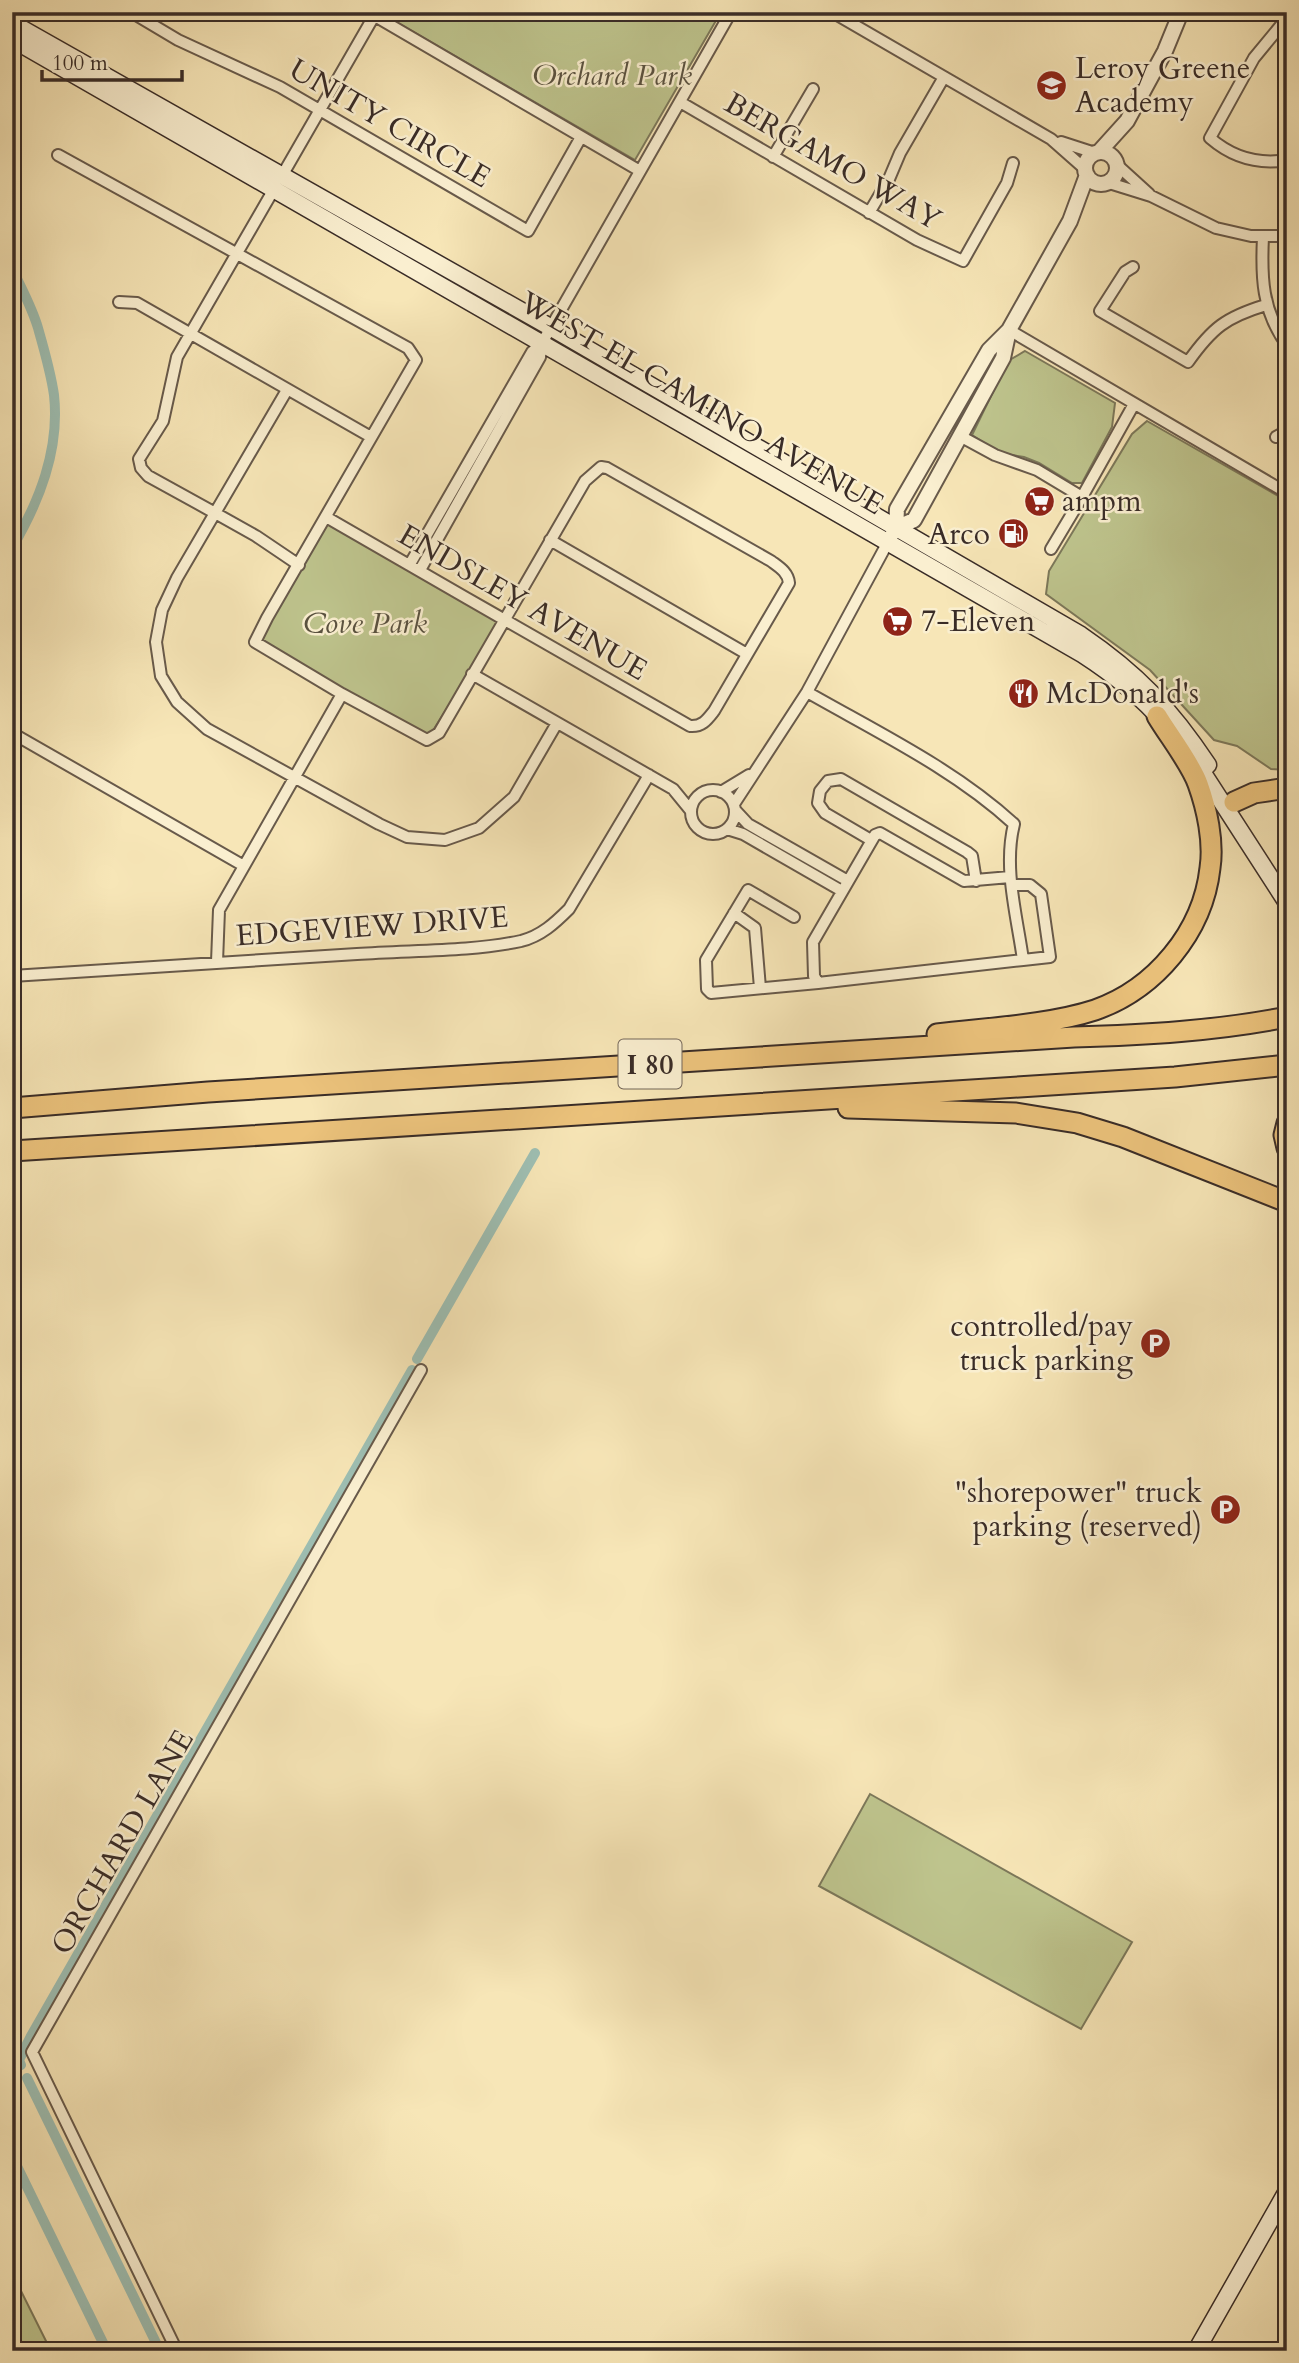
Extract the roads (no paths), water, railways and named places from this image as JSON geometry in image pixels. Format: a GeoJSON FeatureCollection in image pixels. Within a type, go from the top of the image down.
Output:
{"type":"FeatureCollection","features":[{"type":"Feature","properties":{"kind":"highway"},"geometry":{"type":"LineString","coordinates":[[766,1057],[1078,1015],[1117,1000],[1148,979],[1165,964],[1187,935],[1204,897],[1211,866],[1208,828],[1197,782],[1157,716]]}},
{"type":"Feature","properties":{"kind":"highway"},"geometry":{"type":"LineString","coordinates":[[1230,805],[1266,789],[1287,788]]}},
{"type":"Feature","properties":{"kind":"highway","name":"I 80"},"geometry":{"type":"LineString","coordinates":[[12,1108],[208,1092],[1166,1033],[1287,1017]]}},
{"type":"Feature","properties":{"kind":"highway","name":"I 80"},"geometry":{"type":"LineString","coordinates":[[12,1151],[1175,1077],[1287,1065]]}},
{"type":"Feature","properties":{"kind":"highway"},"geometry":{"type":"LineString","coordinates":[[731,1105],[1016,1113],[1047,1117],[1123,1137],[1287,1202]]}},
{"type":"Feature","properties":{"kind":"highway"},"geometry":{"type":"LineString","coordinates":[[1287,1123],[1284,1135],[1287,1148]]}},
{"type":"Feature","properties":{"kind":"main road","name":"WEST EL CAMINO AVENUE"},"geometry":{"type":"LineString","coordinates":[[12,23],[21,39],[274,189],[542,343],[892,535],[1060,623],[1110,655],[1149,689],[1178,721],[1287,903]]}},
{"type":"Feature","properties":{"kind":"main road","name":"WEST EL CAMINO AVENUE"},"geometry":{"type":"LineString","coordinates":[[21,39],[283,174],[550,327],[1082,654],[1130,689],[1157,716],[1230,805],[1287,886]]}},
{"type":"Feature","properties":{"kind":"main road"},"geometry":{"type":"LineString","coordinates":[[1196,2351],[1287,2191]]}},
{"type":"Feature","properties":{"kind":"street","name":"UNITY CIRCLE"},"geometry":{"type":"LineString","coordinates":[[131,12],[178,40],[280,87],[528,230],[581,136]]}},
{"type":"Feature","properties":{"kind":"street"},"geometry":{"type":"LineString","coordinates":[[415,567],[540,357],[542,343],[550,327],[732,12]]}},
{"type":"Feature","properties":{"kind":"street"},"geometry":{"type":"LineString","coordinates":[[832,12],[1051,139],[1109,154],[1151,196]]}},
{"type":"Feature","properties":{"kind":"street"},"geometry":{"type":"LineString","coordinates":[[1070,221],[1116,173],[1116,162],[1128,121],[1166,51],[1181,12]]}},
{"type":"Feature","properties":{"kind":"street"},"geometry":{"type":"LineString","coordinates":[[283,174],[371,14],[640,171]]}},
{"type":"Feature","properties":{"kind":"street"},"geometry":{"type":"LineString","coordinates":[[1287,18],[1254,58],[1210,138],[1224,150],[1248,159],[1287,160]]}},
{"type":"Feature","properties":{"kind":"street"},"geometry":{"type":"LineString","coordinates":[[869,212],[944,77]]}},
{"type":"Feature","properties":{"kind":"street"},"geometry":{"type":"LineString","coordinates":[[773,157],[813,89]]}},
{"type":"Feature","properties":{"kind":"street","name":"BERGAMO WAY"},"geometry":{"type":"LineString","coordinates":[[680,102],[917,240],[963,261],[1007,183],[1013,163]]}},
{"type":"Feature","properties":{"kind":"street"},"geometry":{"type":"LineString","coordinates":[[727,829],[734,817],[734,807],[807,691],[892,535],[897,509],[989,350],[1009,330],[1070,221],[1088,160],[1128,121]]}},
{"type":"Feature","properties":{"kind":"street"},"geometry":{"type":"LineString","coordinates":[[1051,139],[1094,182],[1151,196],[1216,228],[1263,237],[1287,236]]}},
{"type":"Feature","properties":{"kind":"street"},"geometry":{"type":"LineString","coordinates":[[58,155],[408,348],[416,360],[255,642],[342,694],[427,740],[439,733],[503,619],[585,481],[601,467],[771,561],[783,571],[789,583],[747,654],[550,540]]}},
{"type":"Feature","properties":{"kind":"street"},"geometry":{"type":"LineString","coordinates":[[274,189],[177,357],[163,421],[139,459],[141,468],[148,475],[256,536],[299,565]]}},
{"type":"Feature","properties":{"kind":"street"},"geometry":{"type":"LineString","coordinates":[[1263,237],[1261,275],[1266,305],[1287,345]]}},
{"type":"Feature","properties":{"kind":"street"},"geometry":{"type":"LineString","coordinates":[[1133,267],[1125,272],[1100,311],[1188,362],[1216,327],[1242,312],[1266,305]]}},
{"type":"Feature","properties":{"kind":"street"},"geometry":{"type":"LineString","coordinates":[[119,302],[137,303],[371,437]]}},
{"type":"Feature","properties":{"kind":"street"},"geometry":{"type":"LineString","coordinates":[[1009,330],[1287,493]]}},
{"type":"Feature","properties":{"kind":"street"},"geometry":{"type":"LineString","coordinates":[[892,535],[914,520],[1003,358],[1009,330]]}},
{"type":"Feature","properties":{"kind":"street"},"geometry":{"type":"LineString","coordinates":[[287,390],[177,579],[162,610],[156,642],[161,676],[177,702],[208,729],[293,779],[407,837],[446,839],[479,828],[513,797],[557,723]]}},
{"type":"Feature","properties":{"kind":"street"},"geometry":{"type":"LineString","coordinates":[[1051,549],[1134,404]]}},
{"type":"Feature","properties":{"kind":"street"},"geometry":{"type":"LineString","coordinates":[[1276,438],[1287,431]]}},
{"type":"Feature","properties":{"kind":"street"},"geometry":{"type":"LineString","coordinates":[[960,436],[995,455],[1037,470],[1082,497]]}},
{"type":"Feature","properties":{"kind":"street","name":"ENDSLEY AVENUE"},"geometry":{"type":"LineString","coordinates":[[326,517],[690,726],[697,727],[705,723],[747,654]]}},
{"type":"Feature","properties":{"kind":"street"},"geometry":{"type":"LineString","coordinates":[[472,674],[673,789],[691,811],[695,825],[706,833],[713,834],[727,829],[743,834],[845,886]]}},
{"type":"Feature","properties":{"kind":"street"},"geometry":{"type":"LineString","coordinates":[[807,691],[916,754],[989,801],[1014,824],[1009,848],[1011,881],[1023,960]]}},
{"type":"Feature","properties":{"kind":"street"},"geometry":{"type":"LineString","coordinates":[[217,961],[219,910],[342,694]]}},
{"type":"Feature","properties":{"kind":"street"},"geometry":{"type":"LineString","coordinates":[[12,733],[244,866]]}},
{"type":"Feature","properties":{"kind":"street"},"geometry":{"type":"LineString","coordinates":[[673,789],[702,793],[721,792],[755,771]]}},
{"type":"Feature","properties":{"kind":"street","name":"EDGEVIEW DRIVE"},"geometry":{"type":"LineString","coordinates":[[12,976],[483,946],[523,940],[551,927],[569,909],[649,775]]}},
{"type":"Feature","properties":{"kind":"street"},"geometry":{"type":"LineString","coordinates":[[871,840],[825,813],[818,803],[820,791],[828,781],[841,779],[967,852],[972,856],[976,881]]}},
{"type":"Feature","properties":{"kind":"street"},"geometry":{"type":"LineString","coordinates":[[721,792],[748,824],[845,886]]}},
{"type":"Feature","properties":{"kind":"street"},"geometry":{"type":"LineString","coordinates":[[691,811],[692,804],[702,793]]}},
{"type":"Feature","properties":{"kind":"street"},"geometry":{"type":"LineString","coordinates":[[794,917],[748,890],[706,960],[707,989],[711,993],[818,983],[1050,957],[1041,894],[1030,885],[1011,881],[964,881],[880,834],[875,835],[813,942],[814,976],[818,983]]}},
{"type":"Feature","properties":{"kind":"street"},"geometry":{"type":"LineString","coordinates":[[734,914],[755,928],[760,988]]}},
{"type":"Feature","properties":{"kind":"street","name":"ORCHARD LANE"},"geometry":{"type":"LineString","coordinates":[[177,2351],[32,2052],[421,1370]]}},
{"type":"Feature","properties":{"kind":"waterway"},"geometry":{"type":"LineString","coordinates":[[12,268],[38,328],[51,378],[55,415],[54,436],[39,494],[12,548]]}},
{"type":"Feature","properties":{"kind":"waterway"},"geometry":{"type":"LineString","coordinates":[[417,1359],[535,1153]]}},
{"type":"Feature","properties":{"kind":"waterway"},"geometry":{"type":"LineString","coordinates":[[21,2065],[19,2060],[31,2036],[412,1370]]}},
{"type":"Feature","properties":{"kind":"waterway"},"geometry":{"type":"LineString","coordinates":[[27,2078],[160,2351]]}},
{"type":"Feature","properties":{"kind":"waterway"},"geometry":{"type":"LineString","coordinates":[[12,2156],[107,2351]]}},
{"type":"Feature","properties":{"kind":"waterway"},"geometry":{"type":"LineString","coordinates":[[12,2334],[21,2351]]}},
{"type":"Feature","properties":{"kind":"place","name":"Leroy Greene Academy"},"geometry":{"type":"Point","coordinates":[1052,85]}},
{"type":"Feature","properties":{"kind":"place","name":"ampm"},"geometry":{"type":"Point","coordinates":[1039,501]}},
{"type":"Feature","properties":{"kind":"place","name":"Arco"},"geometry":{"type":"Point","coordinates":[1013,534]}},
{"type":"Feature","properties":{"kind":"place","name":"7-Eleven"},"geometry":{"type":"Point","coordinates":[898,621]}},
{"type":"Feature","properties":{"kind":"place","name":"McDonald's"},"geometry":{"type":"Point","coordinates":[1023,693]}},
{"type":"Feature","properties":{"kind":"place","name":"controlled/pay truck parking"},"geometry":{"type":"Point","coordinates":[1156,1343]}},
{"type":"Feature","properties":{"kind":"place","name":"\"shorepower\" truck parking (reserved)"},"geometry":{"type":"Point","coordinates":[1225,1509]}},
{"type":"Feature","properties":{"kind":"park label","name":"Orchard Park"},"geometry":{"type":"Point","coordinates":[612,75]}},
{"type":"Feature","properties":{"kind":"park label","name":"Cove Park"},"geometry":{"type":"Point","coordinates":[365,623]}}]}
